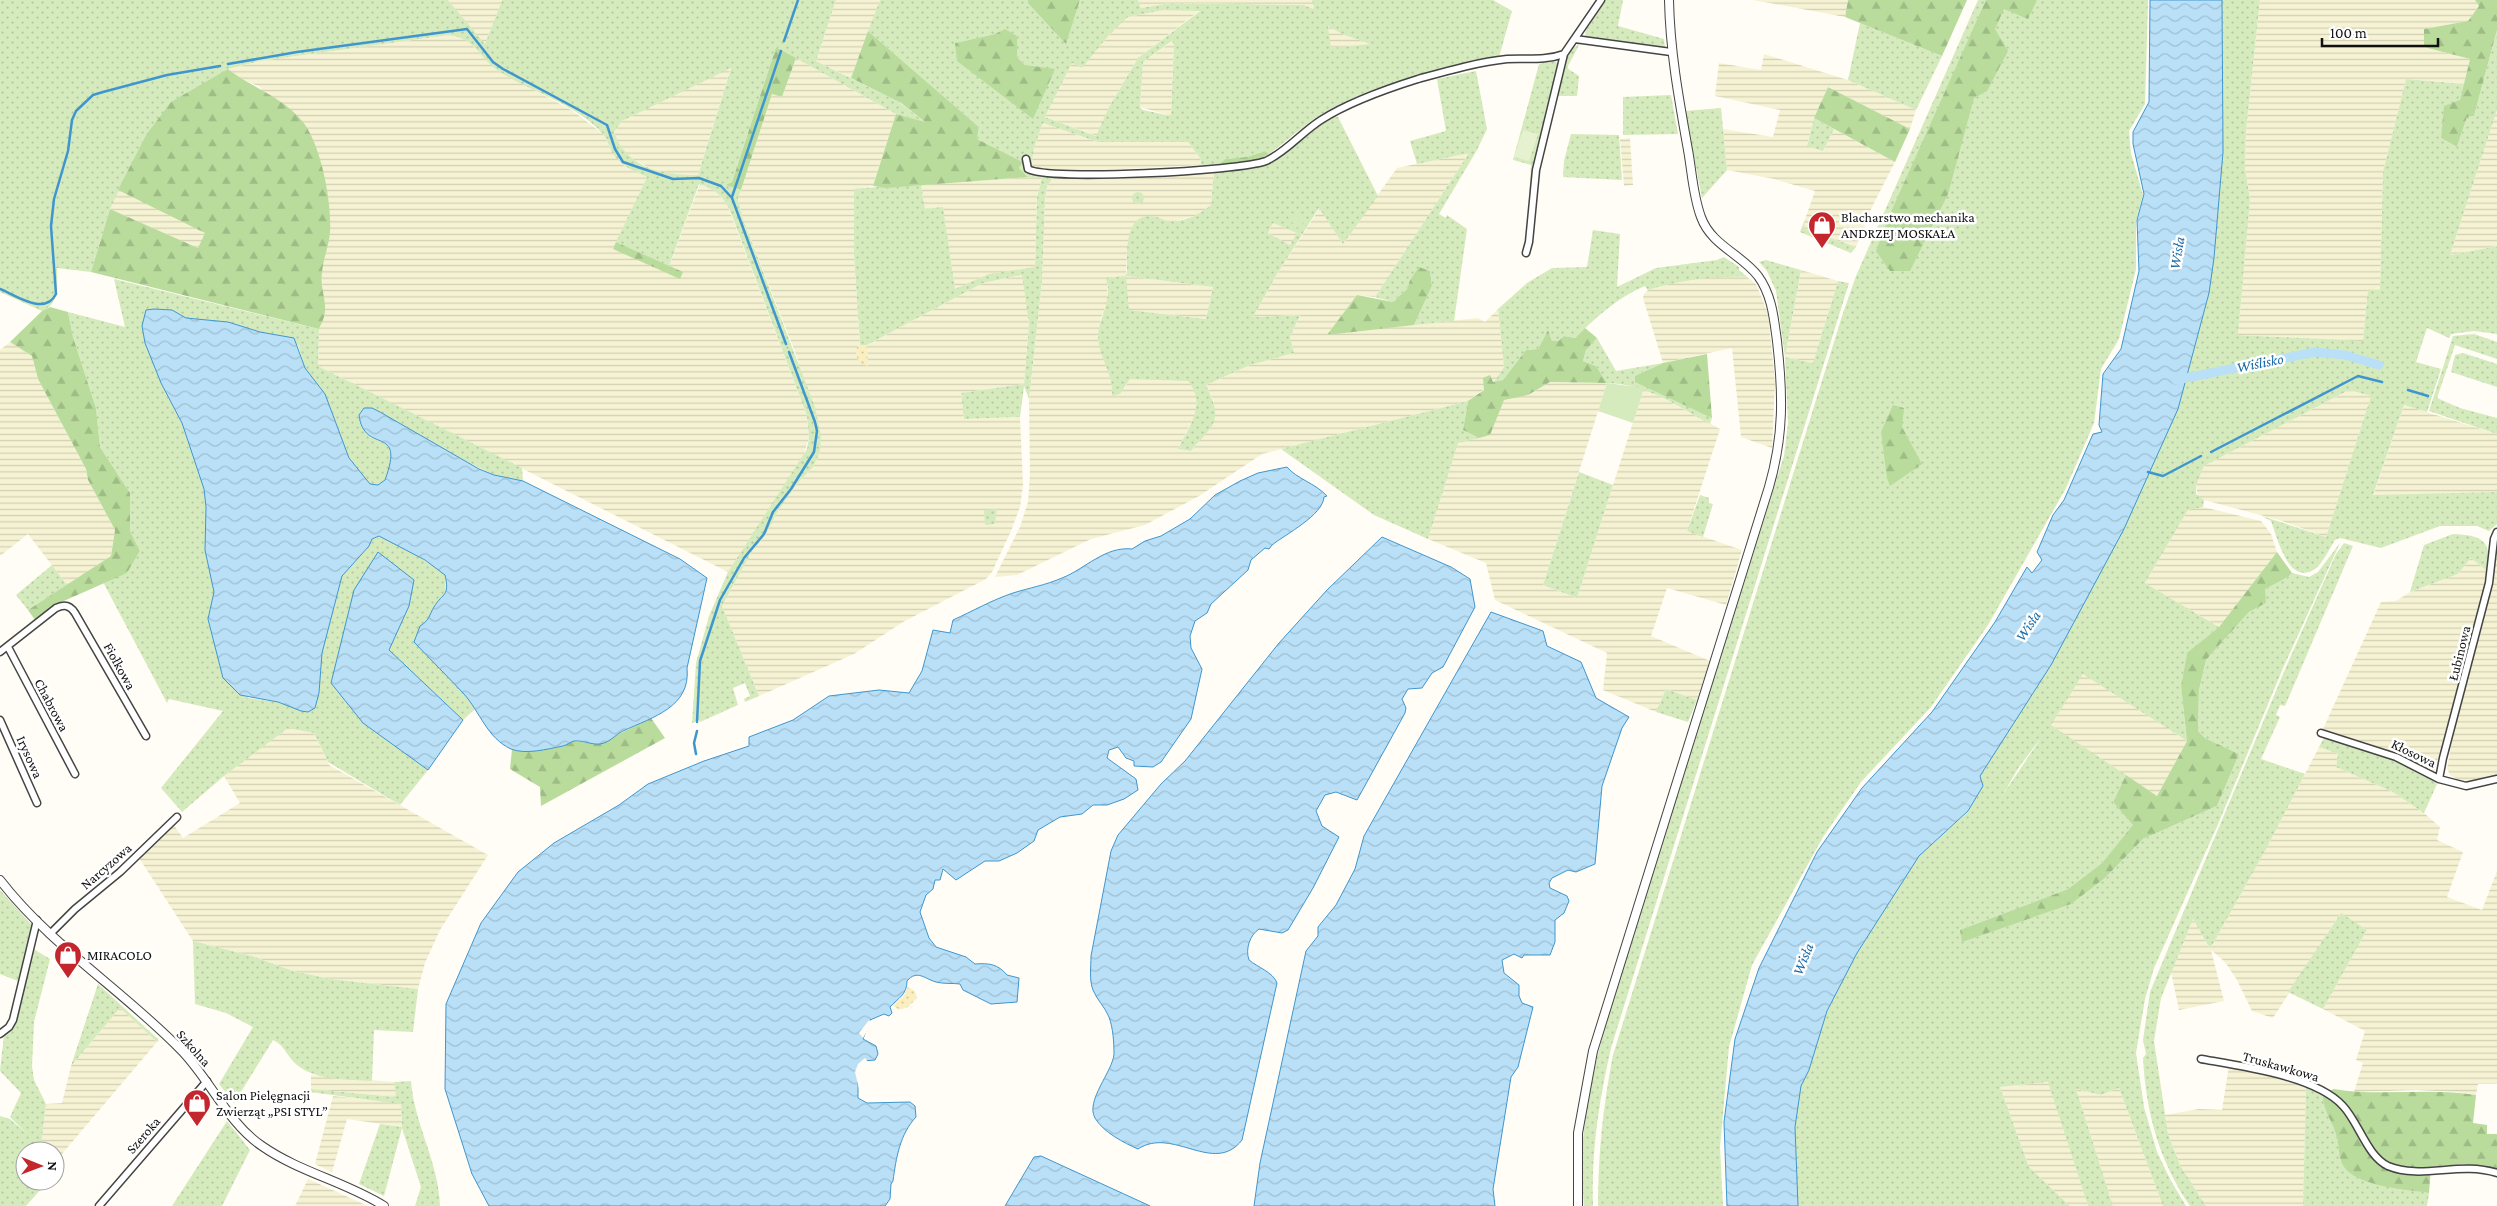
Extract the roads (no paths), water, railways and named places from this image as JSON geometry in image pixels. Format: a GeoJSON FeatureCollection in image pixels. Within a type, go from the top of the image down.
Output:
{"type":"FeatureCollection","features":[{"type":"Feature","properties":{"kind":"street"},"geometry":{"type":"LineString","coordinates":[[1526,253],[1529,242],[1536,170],[1564,54],[1601,0]]}},
{"type":"Feature","properties":{"kind":"street"},"geometry":{"type":"LineString","coordinates":[[1578,1206],[1578,1133],[1593,1051],[1769,487],[1778,454],[1782,418],[1780,369],[1770,302],[1756,274],[1710,234],[1701,217],[1695,196],[1671,52],[1668,0]]}},
{"type":"Feature","properties":{"kind":"street"},"geometry":{"type":"LineString","coordinates":[[1575,39],[1671,52]]}},
{"type":"Feature","properties":{"kind":"street"},"geometry":{"type":"LineString","coordinates":[[1026,159],[1028,169],[1033,172],[1052,174],[1137,173],[1247,166],[1270,158],[1331,114],[1398,85],[1495,61],[1542,59],[1564,54]]}},
{"type":"Feature","properties":{"kind":"street","name":"Łubinowa"},"geometry":{"type":"LineString","coordinates":[[2439,779],[2490,583],[2494,539],[2497,532]]}},
{"type":"Feature","properties":{"kind":"street","name":"Fiołkowa"},"geometry":{"type":"LineString","coordinates":[[8,646],[56,608],[66,605],[72,608],[146,736]]}},
{"type":"Feature","properties":{"kind":"street"},"geometry":{"type":"LineString","coordinates":[[0,652],[8,646]]}},
{"type":"Feature","properties":{"kind":"street","name":"Chabrowa"},"geometry":{"type":"LineString","coordinates":[[8,646],[76,774]]}},
{"type":"Feature","properties":{"kind":"street","name":"Irysowa"},"geometry":{"type":"LineString","coordinates":[[0,720],[37,803]]}},
{"type":"Feature","properties":{"kind":"street","name":"Kłosowa"},"geometry":{"type":"LineString","coordinates":[[2321,733],[2396,757],[2439,779],[2466,786],[2497,779]]}},
{"type":"Feature","properties":{"kind":"street","name":"Narcyzowa"},"geometry":{"type":"LineString","coordinates":[[51,933],[74,909],[120,872],[177,817]]}},
{"type":"Feature","properties":{"kind":"street","name":"Szkolna"},"geometry":{"type":"LineString","coordinates":[[0,880],[36,920],[173,1042],[207,1081],[241,1127],[262,1146],[384,1206]]}},
{"type":"Feature","properties":{"kind":"street"},"geometry":{"type":"LineString","coordinates":[[0,1034],[9,1028],[13,1020],[36,920]]}},
{"type":"Feature","properties":{"kind":"street","name":"Truskawkowa"},"geometry":{"type":"LineString","coordinates":[[2201,1058],[2258,1070],[2309,1084],[2334,1096],[2356,1122],[2374,1153],[2387,1165],[2415,1171],[2469,1167],[2497,1173]]}},
{"type":"Feature","properties":{"kind":"street","name":"Szeroka"},"geometry":{"type":"LineString","coordinates":[[99,1206],[207,1081]]}},
{"type":"Feature","properties":{"kind":"water","name":"Wisła"},"geometry":{"type":"Polygon","coordinates":[[[2150,0],[2222,0],[2223,152],[2214,258],[2209,293],[2178,409],[2124,529],[2051,665],[1980,776],[1983,786],[1968,811],[1919,856],[1857,953],[1827,1011],[1809,1070],[1801,1086],[1795,1127],[1798,1206],[1727,1206],[1724,1122],[1735,1039],[1759,968],[1817,852],[1862,788],[1932,712],[1995,622],[2027,567],[2032,573],[2042,560],[2037,552],[2053,515],[2064,500],[2093,434],[2102,432],[2099,425],[2103,374],[2121,349],[2139,271],[2137,220],[2144,194],[2133,144],[2133,132],[2149,102],[2150,0]]]}},
{"type":"Feature","properties":{"kind":"water"},"geometry":{"type":"Polygon","coordinates":[[[146,310],[172,310],[186,318],[228,322],[260,332],[294,338],[305,368],[325,394],[349,458],[370,484],[378,485],[385,480],[390,463],[390,452],[387,445],[368,434],[362,427],[359,415],[364,408],[372,408],[380,412],[479,469],[494,475],[523,481],[680,559],[707,578],[687,668],[687,681],[683,692],[668,709],[603,743],[574,741],[563,746],[537,751],[517,751],[511,749],[490,732],[470,701],[414,642],[420,626],[428,619],[437,602],[445,594],[447,587],[445,575],[425,560],[379,536],[372,539],[369,546],[342,576],[322,653],[319,693],[315,708],[308,712],[301,711],[278,702],[240,695],[223,678],[208,619],[214,592],[205,550],[206,507],[204,489],[182,423],[161,383],[145,343],[142,326],[146,310]]]}},
{"type":"Feature","properties":{"kind":"water"},"geometry":{"type":"Polygon","coordinates":[[[1287,467],[1327,496],[1324,497],[1317,511],[1303,524],[1269,549],[1265,548],[1251,560],[1248,570],[1211,604],[1207,613],[1195,621],[1190,636],[1191,648],[1202,669],[1191,719],[1161,762],[1153,767],[1134,766],[1134,761],[1126,758],[1118,747],[1109,750],[1107,758],[1136,779],[1138,790],[1124,799],[1107,805],[1093,805],[1082,814],[1060,817],[1038,830],[1034,841],[1017,853],[999,861],[985,861],[956,880],[943,869],[940,880],[935,880],[933,889],[926,895],[920,912],[929,938],[936,947],[966,957],[975,964],[993,965],[1000,968],[1007,975],[1019,978],[1017,1002],[991,1004],[963,990],[960,984],[939,983],[918,975],[911,977],[907,981],[904,993],[890,1007],[892,1013],[889,1016],[884,1014],[870,1020],[863,1039],[876,1046],[878,1054],[875,1060],[863,1061],[858,1074],[858,1098],[867,1103],[910,1102],[915,1106],[916,1117],[902,1139],[891,1184],[890,1199],[885,1206],[489,1206],[472,1174],[445,1089],[446,1004],[481,923],[518,872],[554,843],[619,805],[648,784],[704,761],[749,746],[749,737],[793,720],[829,696],[879,690],[909,693],[922,671],[933,630],[950,633],[953,620],[990,602],[1013,593],[1044,585],[1071,574],[1104,554],[1122,549],[1132,549],[1145,541],[1161,536],[1190,519],[1215,495],[1240,481],[1258,473],[1287,467]]]}},
{"type":"Feature","properties":{"kind":"water"},"geometry":{"type":"Polygon","coordinates":[[[1382,537],[1451,567],[1470,579],[1475,607],[1443,667],[1432,673],[1422,688],[1408,689],[1402,699],[1406,708],[1405,713],[1357,800],[1336,792],[1325,795],[1316,811],[1322,826],[1339,837],[1313,888],[1288,930],[1282,933],[1259,929],[1251,939],[1248,947],[1249,960],[1268,973],[1277,983],[1242,1140],[1231,1150],[1219,1153],[1206,1153],[1165,1143],[1151,1143],[1138,1149],[1120,1140],[1103,1128],[1095,1118],[1093,1111],[1096,1095],[1114,1054],[1110,1021],[1093,990],[1090,973],[1091,956],[1111,851],[1118,835],[1161,784],[1185,761],[1279,643],[1327,590],[1382,537]]]}},
{"type":"Feature","properties":{"kind":"water"},"geometry":{"type":"Polygon","coordinates":[[[378,552],[414,580],[409,606],[389,650],[463,720],[428,770],[363,723],[331,683],[354,590],[378,552]]]}},
{"type":"Feature","properties":{"kind":"water"},"geometry":{"type":"Polygon","coordinates":[[[1491,612],[1543,631],[1547,646],[1581,662],[1596,698],[1629,717],[1622,728],[1602,786],[1595,864],[1576,872],[1568,870],[1552,878],[1549,883],[1550,888],[1567,896],[1569,901],[1564,913],[1555,920],[1555,942],[1550,955],[1524,955],[1522,958],[1514,954],[1502,960],[1504,973],[1519,985],[1519,996],[1522,1003],[1533,1007],[1518,1067],[1511,1077],[1493,1189],[1495,1206],[1254,1206],[1260,1163],[1306,951],[1318,936],[1318,927],[1336,905],[1355,869],[1364,836],[1491,612]]]}},
{"type":"Feature","properties":{"kind":"water"},"geometry":{"type":"Polygon","coordinates":[[[1041,1156],[1150,1206],[1005,1206],[1034,1157],[1041,1156]]]}},
{"type":"Feature","properties":{"kind":"waterway"},"geometry":{"type":"LineString","coordinates":[[784,41],[798,0]]}},
{"type":"Feature","properties":{"kind":"waterway"},"geometry":{"type":"LineString","coordinates":[[228,64],[297,52],[467,29],[493,62],[503,69],[607,125],[615,149],[623,162],[673,179],[699,178],[721,186],[732,198],[786,344]]}},
{"type":"Feature","properties":{"kind":"waterway"},"geometry":{"type":"LineString","coordinates":[[732,197],[781,51]]}},
{"type":"Feature","properties":{"kind":"waterway"},"geometry":{"type":"LineString","coordinates":[[0,289],[38,304],[51,300],[56,294],[51,226],[54,199],[68,151],[72,120],[76,111],[93,95],[167,75],[220,66]]}},
{"type":"Feature","properties":{"kind":"waterway"},"geometry":{"type":"LineString","coordinates":[[697,722],[700,661],[720,600],[744,558],[764,534],[773,512],[791,489],[814,452],[817,431],[815,422],[789,352]]}},
{"type":"Feature","properties":{"kind":"waterway","name":"Wiślisko"},"geometry":{"type":"LineString","coordinates":[[2176,380],[2315,352],[2345,355],[2379,365]]}},
{"type":"Feature","properties":{"kind":"waterway"},"geometry":{"type":"LineString","coordinates":[[2211,452],[2358,376],[2382,382]]}},
{"type":"Feature","properties":{"kind":"waterway"},"geometry":{"type":"LineString","coordinates":[[2408,390],[2428,396]]}},
{"type":"Feature","properties":{"kind":"waterway"},"geometry":{"type":"LineString","coordinates":[[2148,472],[2163,476],[2201,456]]}},
{"type":"Feature","properties":{"kind":"waterway"},"geometry":{"type":"LineString","coordinates":[[696,754],[694,743],[697,731]]}},
{"type":"Feature","properties":{"kind":"place","name":"Blacharstwo mechanika ANDRZEJ MOSKAŁA"},"geometry":{"type":"Point","coordinates":[1822,249]}},
{"type":"Feature","properties":{"kind":"place","name":"MIRACOLO"},"geometry":{"type":"Point","coordinates":[68,979]}},
{"type":"Feature","properties":{"kind":"place","name":"Salon Pielęgnacji Zwierząt „PSI STYL”"},"geometry":{"type":"Point","coordinates":[197,1127]}}]}
